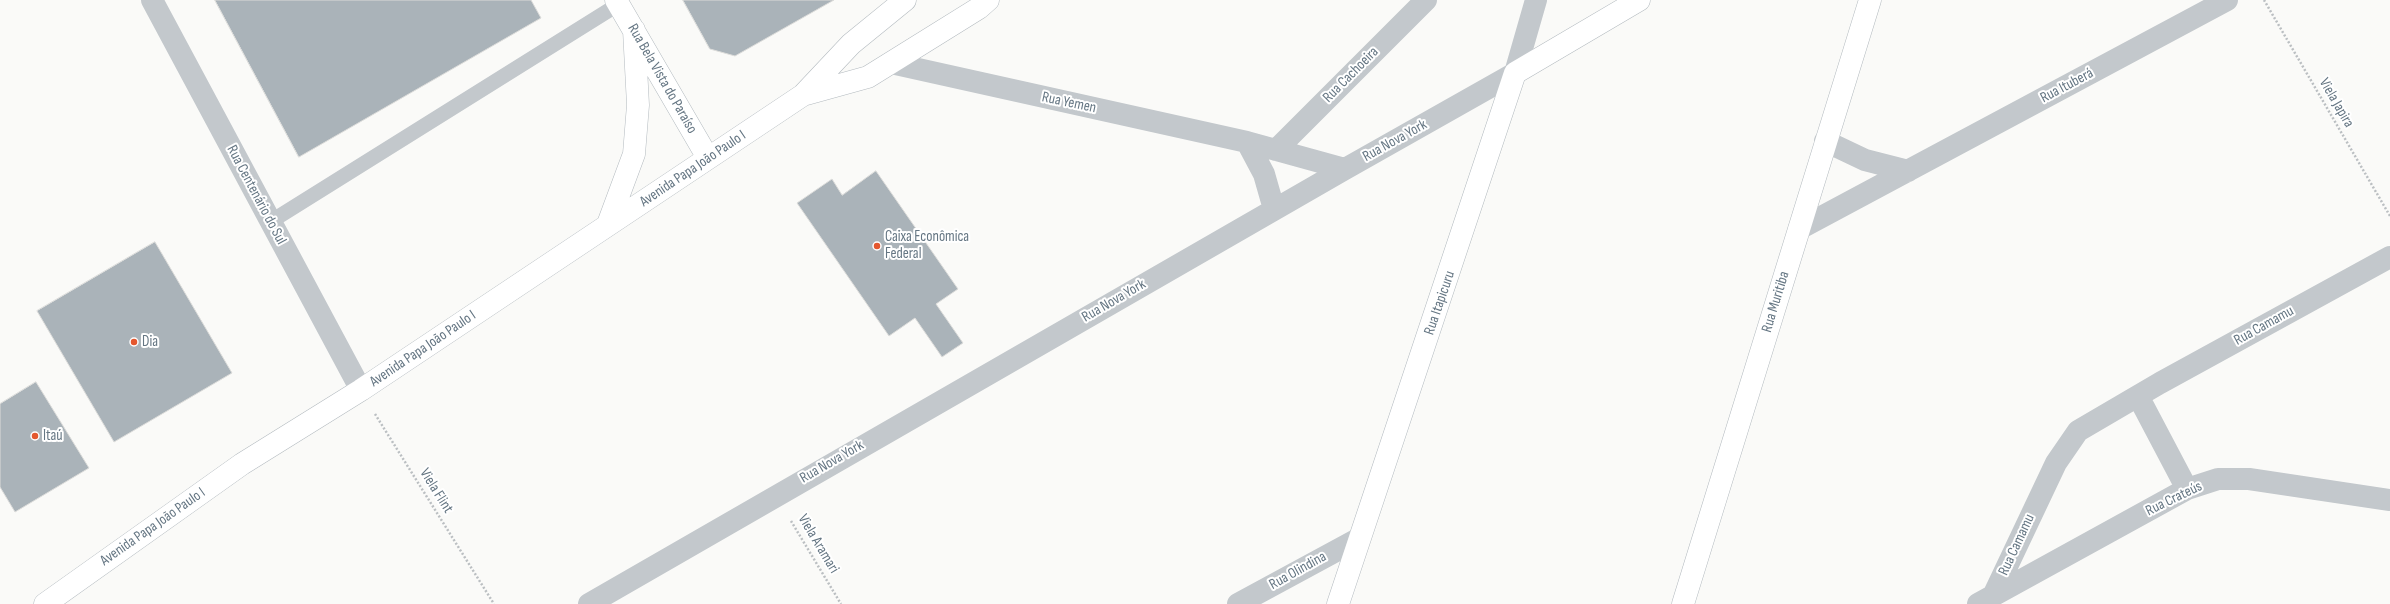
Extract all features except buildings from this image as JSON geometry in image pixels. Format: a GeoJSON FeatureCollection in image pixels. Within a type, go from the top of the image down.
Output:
{"type":"FeatureCollection","features":[{"type":"Feature","properties":{"kind":"main road","name":"Avenida Papa João Paulo I"},"geometry":{"type":"LineString","coordinates":[[45,604],[242,464],[361,390],[803,95],[851,44],[905,0]]}},
{"type":"Feature","properties":{"kind":"main road","name":"Avenida Papa João Paulo I"},"geometry":{"type":"LineString","coordinates":[[803,95],[868,77],[988,0]]}},
{"type":"Feature","properties":{"kind":"main road","name":"Rua Nova York"},"geometry":{"type":"LineString","coordinates":[[1515,73],[1639,0]]}},
{"type":"Feature","properties":{"kind":"main road","name":"Rua Muritiba"},"geometry":{"type":"LineString","coordinates":[[1683,604],[1825,141],[1870,0]]}},
{"type":"Feature","properties":{"kind":"main road","name":"Rua Bela Vista do Paraíso"},"geometry":{"type":"LineString","coordinates":[[618,2],[708,158]]}},
{"type":"Feature","properties":{"kind":"main road"},"geometry":{"type":"LineString","coordinates":[[608,224],[634,154],[638,105],[634,30]]}},
{"type":"Feature","properties":{"kind":"main road","name":"Rua Itapicuru"},"geometry":{"type":"LineString","coordinates":[[1338,604],[1358,539],[1453,265],[1515,73]]}},
{"type":"Feature","properties":{"kind":"street","name":"Rua Centenário do Sul"},"geometry":{"type":"LineString","coordinates":[[152,0],[361,390]]}},
{"type":"Feature","properties":{"kind":"street","name":"Rua Cachoeira"},"geometry":{"type":"LineString","coordinates":[[1276,150],[1426,0]]}},
{"type":"Feature","properties":{"kind":"street","name":"Rua Itapicuru"},"geometry":{"type":"LineString","coordinates":[[1515,73],[1536,0]]}},
{"type":"Feature","properties":{"kind":"street","name":"Rua Ituberá"},"geometry":{"type":"LineString","coordinates":[[1799,229],[1908,172],[2226,0]]}},
{"type":"Feature","properties":{"kind":"street","name":"Rua Yemen"},"geometry":{"type":"LineString","coordinates":[[891,63],[1247,142],[1345,169]]}},
{"type":"Feature","properties":{"kind":"street","name":"Rua Nova York"},"geometry":{"type":"LineString","coordinates":[[589,604],[775,495],[1274,209],[1515,73]]}},
{"type":"Feature","properties":{"kind":"street"},"geometry":{"type":"LineString","coordinates":[[1825,141],[1865,160],[1908,172]]}},
{"type":"Feature","properties":{"kind":"street"},"geometry":{"type":"LineString","coordinates":[[1247,142],[1264,174],[1274,209]]}},
{"type":"Feature","properties":{"kind":"street","name":"Rua Camamu"},"geometry":{"type":"LineString","coordinates":[[1985,600],[2056,463],[2078,431],[2390,256]]}},
{"type":"Feature","properties":{"kind":"street"},"geometry":{"type":"LineString","coordinates":[[2138,396],[2187,489]]}},
{"type":"Feature","properties":{"kind":"street","name":"Rua Crateús"},"geometry":{"type":"LineString","coordinates":[[1985,600],[2187,489],[2218,478],[2249,479],[2390,500]]}},
{"type":"Feature","properties":{"kind":"street","name":"Rua Olindina"},"geometry":{"type":"LineString","coordinates":[[1238,604],[1358,539]]}},
{"type":"Feature","properties":{"kind":"lane"},"geometry":{"type":"LineString","coordinates":[[270,222],[618,2]]}},
{"type":"Feature","properties":{"kind":"path","name":"Viela Japira"},"geometry":{"type":"LineString","coordinates":[[2264,0],[2390,216]]}},
{"type":"Feature","properties":{"kind":"path","name":"Viela Flint"},"geometry":{"type":"LineString","coordinates":[[361,390],[494,604]]}},
{"type":"Feature","properties":{"kind":"path","name":"Viela Aramari"},"geometry":{"type":"LineString","coordinates":[[775,495],[841,604]]}},
{"type":"Feature","properties":{"kind":"place","name":"Caixa Econômica Federal"},"geometry":{"type":"Point","coordinates":[877,246]}},
{"type":"Feature","properties":{"kind":"place","name":"Dia"},"geometry":{"type":"Point","coordinates":[134,342]}},
{"type":"Feature","properties":{"kind":"place","name":"Itaú"},"geometry":{"type":"Point","coordinates":[35,436]}}]}
